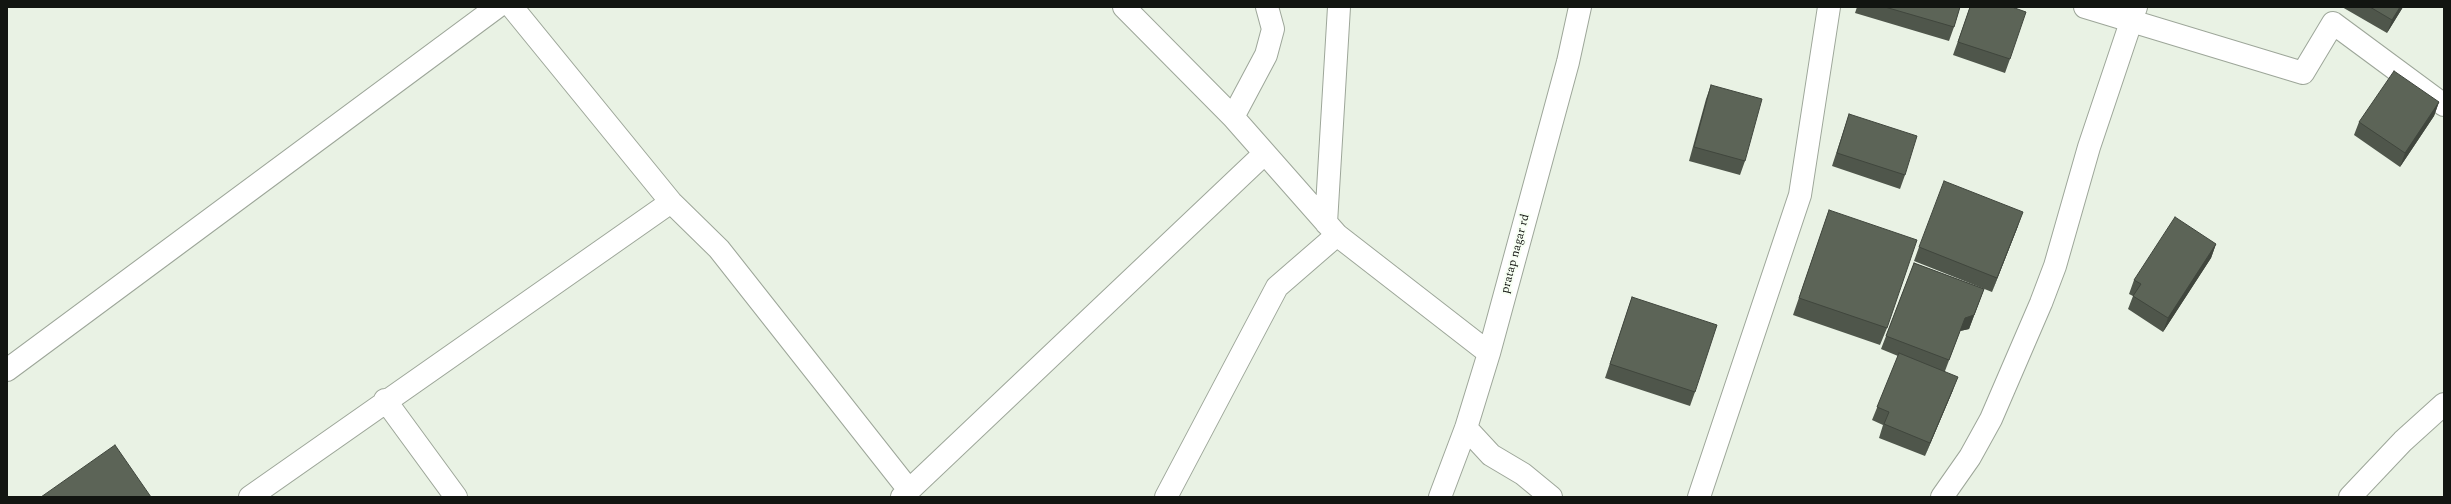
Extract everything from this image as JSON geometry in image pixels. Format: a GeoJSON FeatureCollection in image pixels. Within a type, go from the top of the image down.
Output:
{"type":"FeatureCollection","features":[{"type":"Feature","properties":{"kind":"street"},"geometry":{"type":"LineString","coordinates":[[7,370],[497,7]]}},
{"type":"Feature","properties":{"kind":"street"},"geometry":{"type":"LineString","coordinates":[[512,7],[671,202],[718,249],[906,493],[1264,154]]}},
{"type":"Feature","properties":{"kind":"street"},"geometry":{"type":"LineString","coordinates":[[1124,7],[1233,117],[1264,154],[1332,229],[1489,353]]}},
{"type":"Feature","properties":{"kind":"street"},"geometry":{"type":"LineString","coordinates":[[1233,117],[1266,55],[1273,29],[1267,7]]}},
{"type":"Feature","properties":{"kind":"street"},"geometry":{"type":"LineString","coordinates":[[1166,497],[1276,287],[1332,229],[1339,7]]}},
{"type":"Feature","properties":{"kind":"street","name":"pratap nagar rd"},"geometry":{"type":"LineString","coordinates":[[1440,497],[1466,428],[1489,353],[1568,62],[1580,7]]}},
{"type":"Feature","properties":{"kind":"street"},"geometry":{"type":"LineString","coordinates":[[1699,497],[1800,195],[1829,7]]}},
{"type":"Feature","properties":{"kind":"street"},"geometry":{"type":"LineString","coordinates":[[2085,7],[2134,14],[2303,73],[2333,23],[2444,105]]}},
{"type":"Feature","properties":{"kind":"street"},"geometry":{"type":"LineString","coordinates":[[1942,497],[1970,458],[1991,419],[2041,303],[2055,266],[2089,147],[2134,14]]}},
{"type":"Feature","properties":{"kind":"street"},"geometry":{"type":"LineString","coordinates":[[250,497],[385,400],[671,202]]}},
{"type":"Feature","properties":{"kind":"street"},"geometry":{"type":"LineString","coordinates":[[385,400],[456,497]]}},
{"type":"Feature","properties":{"kind":"street"},"geometry":{"type":"LineString","coordinates":[[2350,497],[2403,441],[2444,404]]}},
{"type":"Feature","properties":{"kind":"street"},"geometry":{"type":"LineString","coordinates":[[1466,428],[1491,455],[1523,474],[1551,497]]}},
{"type":"Feature","properties":{"kind":"building"},"geometry":{"type":"Polygon","coordinates":[[[1885,7],[1960,7],[1954,27],[1885,7]]]}},
{"type":"Feature","properties":{"kind":"building"},"geometry":{"type":"Polygon","coordinates":[[[1970,7],[2012,7],[2026,12],[2010,59],[1958,42],[1970,7]]]}},
{"type":"Feature","properties":{"kind":"building"},"geometry":{"type":"Polygon","coordinates":[[[2370,7],[2400,7],[2392,20],[2370,7]]]}},
{"type":"Feature","properties":{"kind":"building"},"geometry":{"type":"Polygon","coordinates":[[[2394,71],[2439,102],[2405,153],[2359,122],[2394,71]]]}},
{"type":"Feature","properties":{"kind":"building"},"geometry":{"type":"Polygon","coordinates":[[[1711,85],[1762,99],[1745,161],[1694,147],[1711,85]]]}},
{"type":"Feature","properties":{"kind":"building"},"geometry":{"type":"Polygon","coordinates":[[[1849,114],[1917,136],[1905,175],[1837,153],[1849,114]]]}},
{"type":"Feature","properties":{"kind":"building"},"geometry":{"type":"Polygon","coordinates":[[[1944,181],[2023,212],[1997,278],[1919,247],[1944,181]]]}},
{"type":"Feature","properties":{"kind":"building"},"geometry":{"type":"Polygon","coordinates":[[[1829,210],[1917,240],[1887,328],[1799,298],[1829,210]]]}},
{"type":"Feature","properties":{"kind":"building"},"geometry":{"type":"Polygon","coordinates":[[[2175,217],[2216,244],[2168,318],[2133,296],[2141,284],[2134,280],[2175,217]]]}},
{"type":"Feature","properties":{"kind":"building"},"geometry":{"type":"Polygon","coordinates":[[[1914,263],[1984,289],[1974,315],[1965,318],[1949,360],[1886,336],[1914,263]]]}},
{"type":"Feature","properties":{"kind":"building"},"geometry":{"type":"Polygon","coordinates":[[[1632,297],[1717,325],[1695,392],[1610,364],[1632,297]]]}},
{"type":"Feature","properties":{"kind":"building"},"geometry":{"type":"Polygon","coordinates":[[[1899,353],[1958,377],[1930,443],[1884,424],[1889,412],[1877,407],[1899,353]]]}},
{"type":"Feature","properties":{"kind":"building"},"geometry":{"type":"Polygon","coordinates":[[[115,445],[151,497],[41,497],[115,445]]]}}]}
